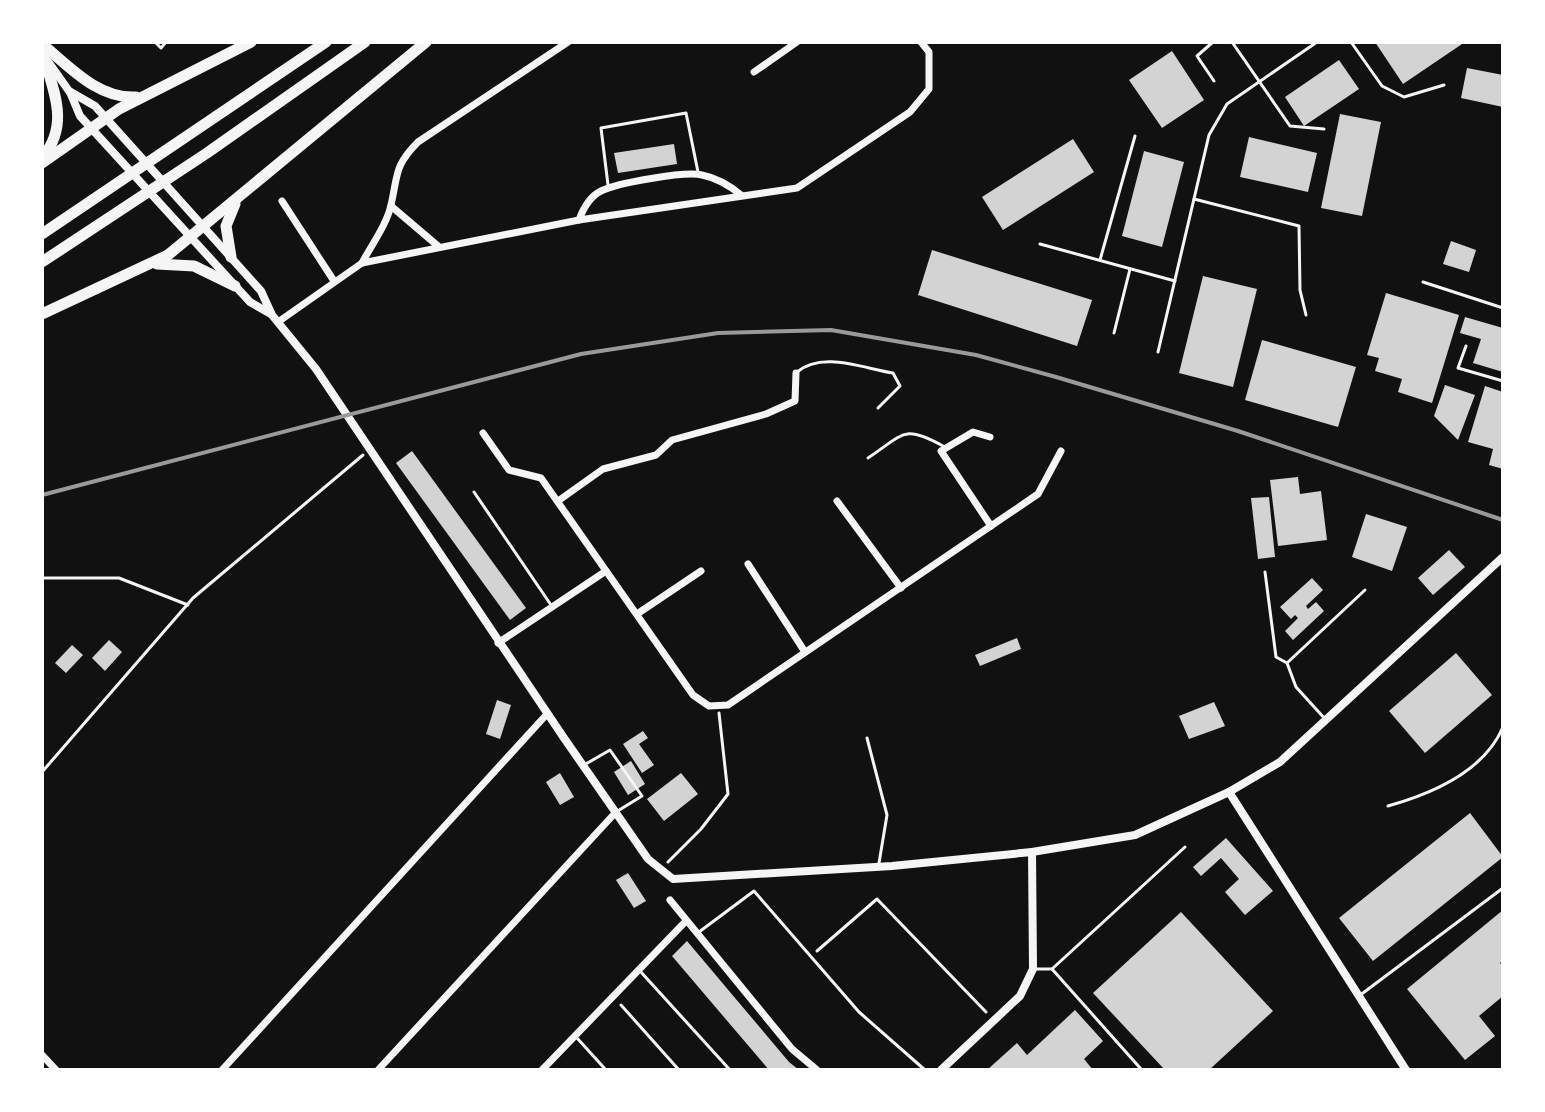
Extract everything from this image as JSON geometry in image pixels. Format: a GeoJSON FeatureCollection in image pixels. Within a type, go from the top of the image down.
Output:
{"type":"FeatureCollection","features":[{"type":"Feature","properties":{"kind":"highway"},"geometry":{"type":"LineString","coordinates":[[42,161],[105,118],[251,42]]}},
{"type":"Feature","properties":{"kind":"highway"},"geometry":{"type":"LineString","coordinates":[[42,234],[326,42]]}},
{"type":"Feature","properties":{"kind":"highway"},"geometry":{"type":"LineString","coordinates":[[42,262],[207,153],[365,42]]}},
{"type":"Feature","properties":{"kind":"highway"},"geometry":{"type":"LineString","coordinates":[[42,314],[143,269],[189,238],[426,42]]}},
{"type":"Feature","properties":{"kind":"highway"},"geometry":{"type":"LineString","coordinates":[[42,51],[101,90],[115,96],[144,97]]}},
{"type":"Feature","properties":{"kind":"highway"},"geometry":{"type":"LineString","coordinates":[[42,51],[60,118],[54,141],[42,161]]}},
{"type":"Feature","properties":{"kind":"highway"},"geometry":{"type":"LineString","coordinates":[[231,257],[226,226],[242,193]]}},
{"type":"Feature","properties":{"kind":"highway"},"geometry":{"type":"LineString","coordinates":[[143,269],[185,263],[235,286]]}},
{"type":"Feature","properties":{"kind":"street"},"geometry":{"type":"LineString","coordinates":[[362,263],[391,206],[396,173],[402,158],[418,142],[568,42]]}},
{"type":"Feature","properties":{"kind":"street"},"geometry":{"type":"LineString","coordinates":[[754,72],[797,42]]}},
{"type":"Feature","properties":{"kind":"street"},"geometry":{"type":"LineString","coordinates":[[275,319],[362,263],[579,220],[797,188],[910,112],[929,89],[929,52],[921,42]]}},
{"type":"Feature","properties":{"kind":"street"},"geometry":{"type":"LineString","coordinates":[[42,51],[90,128],[250,302],[275,319]]}},
{"type":"Feature","properties":{"kind":"street"},"geometry":{"type":"LineString","coordinates":[[69,91],[95,106],[261,291],[275,319],[316,369],[498,643],[648,859],[673,879],[879,867],[1032,852],[1135,835],[1229,792],[1280,762],[1503,557]]}},
{"type":"Feature","properties":{"kind":"street"},"geometry":{"type":"LineString","coordinates":[[579,220],[584,205],[608,189],[699,174],[725,182],[741,195]]}},
{"type":"Feature","properties":{"kind":"street"},"geometry":{"type":"LineString","coordinates":[[282,201],[334,281]]}},
{"type":"Feature","properties":{"kind":"street"},"geometry":{"type":"LineString","coordinates":[[391,206],[438,246]]}},
{"type":"Feature","properties":{"kind":"street"},"geometry":{"type":"LineString","coordinates":[[558,501],[603,469],[656,455],[672,440],[766,414],[795,401],[796,373]]}},
{"type":"Feature","properties":{"kind":"street"},"geometry":{"type":"LineString","coordinates":[[990,437],[973,432],[941,451],[991,526]]}},
{"type":"Feature","properties":{"kind":"street"},"geometry":{"type":"LineString","coordinates":[[483,433],[509,470],[541,478],[693,695],[709,706],[728,705],[1038,494],[1061,451]]}},
{"type":"Feature","properties":{"kind":"street"},"geometry":{"type":"LineString","coordinates":[[837,501],[901,588]]}},
{"type":"Feature","properties":{"kind":"street"},"geometry":{"type":"LineString","coordinates":[[748,564],[805,652]]}},
{"type":"Feature","properties":{"kind":"street"},"geometry":{"type":"LineString","coordinates":[[498,643],[606,571]]}},
{"type":"Feature","properties":{"kind":"street"},"geometry":{"type":"LineString","coordinates":[[637,614],[701,571]]}},
{"type":"Feature","properties":{"kind":"street"},"geometry":{"type":"LineString","coordinates":[[222,1070],[547,714]]}},
{"type":"Feature","properties":{"kind":"street"},"geometry":{"type":"LineString","coordinates":[[1229,792],[1406,1070]]}},
{"type":"Feature","properties":{"kind":"street"},"geometry":{"type":"LineString","coordinates":[[378,1070],[616,812]]}},
{"type":"Feature","properties":{"kind":"street"},"geometry":{"type":"LineString","coordinates":[[941,1070],[1020,996],[1033,969],[1032,852]]}},
{"type":"Feature","properties":{"kind":"street"},"geometry":{"type":"LineString","coordinates":[[670,900],[792,1049],[817,1070]]}},
{"type":"Feature","properties":{"kind":"street"},"geometry":{"type":"LineString","coordinates":[[542,1070],[685,922]]}},
{"type":"Feature","properties":{"kind":"street"},"geometry":{"type":"LineString","coordinates":[[42,1055],[56,1070]]}},
{"type":"Feature","properties":{"kind":"lane"},"geometry":{"type":"LineString","coordinates":[[155,42],[161,48],[166,42]]}},
{"type":"Feature","properties":{"kind":"lane"},"geometry":{"type":"LineString","coordinates":[[1213,42],[1197,56],[1214,81]]}},
{"type":"Feature","properties":{"kind":"lane"},"geometry":{"type":"LineString","coordinates":[[1232,42],[1290,126],[1324,129]]}},
{"type":"Feature","properties":{"kind":"lane"},"geometry":{"type":"LineString","coordinates":[[1158,352],[1209,135],[1227,104],[1317,42]]}},
{"type":"Feature","properties":{"kind":"lane"},"geometry":{"type":"LineString","coordinates":[[1351,42],[1382,86],[1404,97],[1444,85]]}},
{"type":"Feature","properties":{"kind":"lane"},"geometry":{"type":"LineString","coordinates":[[608,189],[601,128],[686,113],[699,174]]}},
{"type":"Feature","properties":{"kind":"lane"},"geometry":{"type":"LineString","coordinates":[[1100,260],[1135,136]]}},
{"type":"Feature","properties":{"kind":"lane"},"geometry":{"type":"LineString","coordinates":[[1194,199],[1299,226],[1300,290],[1306,315]]}},
{"type":"Feature","properties":{"kind":"lane"},"geometry":{"type":"LineString","coordinates":[[1040,244],[1175,281]]}},
{"type":"Feature","properties":{"kind":"lane"},"geometry":{"type":"LineString","coordinates":[[1114,333],[1130,269]]}},
{"type":"Feature","properties":{"kind":"lane"},"geometry":{"type":"LineString","coordinates":[[1423,282],[1503,308]]}},
{"type":"Feature","properties":{"kind":"lane"},"geometry":{"type":"LineString","coordinates":[[1466,346],[1458,368],[1503,381]]}},
{"type":"Feature","properties":{"kind":"lane"},"geometry":{"type":"LineString","coordinates":[[796,373],[808,363],[821,360],[893,373],[900,386],[878,408]]}},
{"type":"Feature","properties":{"kind":"lane"},"geometry":{"type":"LineString","coordinates":[[868,458],[906,433],[916,431],[946,448]]}},
{"type":"Feature","properties":{"kind":"lane"},"geometry":{"type":"LineString","coordinates":[[474,492],[552,606]]}},
{"type":"Feature","properties":{"kind":"lane"},"geometry":{"type":"LineString","coordinates":[[1265,572],[1276,657],[1287,663],[1296,687],[1326,720]]}},
{"type":"Feature","properties":{"kind":"lane"},"geometry":{"type":"LineString","coordinates":[[1287,663],[1365,590]]}},
{"type":"Feature","properties":{"kind":"lane"},"geometry":{"type":"LineString","coordinates":[[1388,806],[1421,797],[1467,771],[1503,727]]}},
{"type":"Feature","properties":{"kind":"lane"},"geometry":{"type":"LineString","coordinates":[[867,738],[887,815],[879,867]]}},
{"type":"Feature","properties":{"kind":"lane"},"geometry":{"type":"LineString","coordinates":[[583,765],[610,750],[642,796],[616,812]]}},
{"type":"Feature","properties":{"kind":"lane"},"geometry":{"type":"LineString","coordinates":[[1033,969],[1052,969],[1185,847]]}},
{"type":"Feature","properties":{"kind":"lane"},"geometry":{"type":"LineString","coordinates":[[1358,997],[1503,888]]}},
{"type":"Feature","properties":{"kind":"lane"},"geometry":{"type":"LineString","coordinates":[[696,934],[754,891],[859,1012],[925,1070]]}},
{"type":"Feature","properties":{"kind":"lane"},"geometry":{"type":"LineString","coordinates":[[637,969],[730,1070]]}},
{"type":"Feature","properties":{"kind":"lane"},"geometry":{"type":"LineString","coordinates":[[1052,969],[1141,1069]]}},
{"type":"Feature","properties":{"kind":"lane"},"geometry":{"type":"LineString","coordinates":[[574,1036],[606,1070]]}},
{"type":"Feature","properties":{"kind":"path"},"geometry":{"type":"LineString","coordinates":[[42,772],[188,605],[368,450]]}},
{"type":"Feature","properties":{"kind":"path"},"geometry":{"type":"LineString","coordinates":[[42,578],[119,578],[188,605]]}},
{"type":"Feature","properties":{"kind":"path"},"geometry":{"type":"LineString","coordinates":[[661,869],[701,829],[728,794],[718,706]]}},
{"type":"Feature","properties":{"kind":"path"},"geometry":{"type":"LineString","coordinates":[[810,956],[877,899],[994,1020]]}},
{"type":"Feature","properties":{"kind":"path"},"geometry":{"type":"LineString","coordinates":[[613,996],[679,1070]]}},
{"type":"Feature","properties":{"kind":"building"},"geometry":{"type":"Polygon","coordinates":[[[1375,42],[1465,42],[1403,84],[1375,42]]]}},
{"type":"Feature","properties":{"kind":"building"},"geometry":{"type":"Polygon","coordinates":[[[1172,51],[1204,100],[1162,128],[1129,80],[1172,51]]]}},
{"type":"Feature","properties":{"kind":"building"},"geometry":{"type":"Polygon","coordinates":[[[1339,60],[1359,89],[1304,126],[1285,97],[1339,60]]]}},
{"type":"Feature","properties":{"kind":"building"},"geometry":{"type":"Polygon","coordinates":[[[1467,68],[1503,75],[1503,107],[1461,98],[1467,68]]]}},
{"type":"Feature","properties":{"kind":"building"},"geometry":{"type":"Polygon","coordinates":[[[1340,114],[1381,122],[1362,216],[1321,208],[1340,114]]]}},
{"type":"Feature","properties":{"kind":"building"},"geometry":{"type":"Polygon","coordinates":[[[1249,137],[1317,153],[1308,192],[1240,177],[1249,137]]]}},
{"type":"Feature","properties":{"kind":"building"},"geometry":{"type":"Polygon","coordinates":[[[1073,139],[1094,172],[1003,230],[982,197],[1073,139]]]}},
{"type":"Feature","properties":{"kind":"building"},"geometry":{"type":"Polygon","coordinates":[[[674,144],[677,164],[618,173],[614,153],[674,144]]]}},
{"type":"Feature","properties":{"kind":"building"},"geometry":{"type":"Polygon","coordinates":[[[1144,151],[1184,162],[1162,247],[1122,236],[1144,151]]]}},
{"type":"Feature","properties":{"kind":"building"},"geometry":{"type":"Polygon","coordinates":[[[1451,241],[1476,250],[1469,272],[1443,264],[1451,241]]]}},
{"type":"Feature","properties":{"kind":"building"},"geometry":{"type":"Polygon","coordinates":[[[932,250],[1092,300],[1077,346],[918,295],[932,250]]]}},
{"type":"Feature","properties":{"kind":"building"},"geometry":{"type":"Polygon","coordinates":[[[1203,276],[1257,289],[1233,387],[1179,373],[1203,276]]]}},
{"type":"Feature","properties":{"kind":"building"},"geometry":{"type":"Polygon","coordinates":[[[1386,293],[1459,315],[1432,403],[1398,392],[1402,379],[1375,371],[1379,358],[1367,355],[1386,293]]]}},
{"type":"Feature","properties":{"kind":"building"},"geometry":{"type":"Polygon","coordinates":[[[1465,317],[1503,328],[1503,372],[1473,363],[1481,339],[1460,333],[1465,317]]]}},
{"type":"Feature","properties":{"kind":"building"},"geometry":{"type":"Polygon","coordinates":[[[1262,340],[1356,367],[1338,427],[1245,400],[1262,340]]]}},
{"type":"Feature","properties":{"kind":"building"},"geometry":{"type":"Polygon","coordinates":[[[1445,385],[1475,395],[1458,440],[1434,416],[1445,385]]]}},
{"type":"Feature","properties":{"kind":"building"},"geometry":{"type":"Polygon","coordinates":[[[1485,386],[1503,392],[1503,469],[1489,465],[1493,449],[1468,442],[1485,386]]]}},
{"type":"Feature","properties":{"kind":"building"},"geometry":{"type":"Polygon","coordinates":[[[412,451],[526,608],[510,620],[396,463],[412,451]]]}},
{"type":"Feature","properties":{"kind":"building"},"geometry":{"type":"Polygon","coordinates":[[[1298,477],[1300,494],[1321,491],[1327,540],[1278,546],[1270,480],[1298,477]]]}},
{"type":"Feature","properties":{"kind":"building"},"geometry":{"type":"Polygon","coordinates":[[[1269,497],[1275,557],[1258,559],[1251,498],[1269,497]]]}},
{"type":"Feature","properties":{"kind":"building"},"geometry":{"type":"Polygon","coordinates":[[[1366,514],[1407,527],[1392,571],[1352,557],[1366,514]]]}},
{"type":"Feature","properties":{"kind":"building"},"geometry":{"type":"Polygon","coordinates":[[[1449,550],[1465,567],[1433,595],[1418,578],[1449,550]]]}},
{"type":"Feature","properties":{"kind":"building"},"geometry":{"type":"Polygon","coordinates":[[[1312,578],[1323,590],[1306,606],[1308,609],[1316,602],[1324,611],[1293,640],[1285,631],[1298,618],[1295,615],[1291,619],[1280,607],[1312,578]]]}},
{"type":"Feature","properties":{"kind":"building"},"geometry":{"type":"Polygon","coordinates":[[[1017,638],[1021,649],[980,666],[975,655],[1017,638]]]}},
{"type":"Feature","properties":{"kind":"building"},"geometry":{"type":"Polygon","coordinates":[[[109,640],[122,652],[105,671],[92,658],[109,640]]]}},
{"type":"Feature","properties":{"kind":"building"},"geometry":{"type":"Polygon","coordinates":[[[72,645],[83,655],[66,673],[55,663],[72,645]]]}},
{"type":"Feature","properties":{"kind":"building"},"geometry":{"type":"Polygon","coordinates":[[[1456,653],[1492,695],[1425,753],[1389,711],[1456,653]]]}},
{"type":"Feature","properties":{"kind":"building"},"geometry":{"type":"Polygon","coordinates":[[[497,700],[511,705],[500,739],[486,734],[497,700]]]}},
{"type":"Feature","properties":{"kind":"building"},"geometry":{"type":"Polygon","coordinates":[[[1214,702],[1225,726],[1189,739],[1179,716],[1214,702]]]}},
{"type":"Feature","properties":{"kind":"building"},"geometry":{"type":"Polygon","coordinates":[[[643,731],[648,738],[639,744],[654,765],[642,773],[623,744],[643,731]]]}},
{"type":"Feature","properties":{"kind":"building"},"geometry":{"type":"Polygon","coordinates":[[[631,761],[645,784],[628,795],[614,772],[631,761]]]}},
{"type":"Feature","properties":{"kind":"building"},"geometry":{"type":"Polygon","coordinates":[[[560,773],[574,797],[560,805],[546,782],[560,773]]]}},
{"type":"Feature","properties":{"kind":"building"},"geometry":{"type":"Polygon","coordinates":[[[681,773],[698,794],[664,821],[647,799],[681,773]]]}},
{"type":"Feature","properties":{"kind":"building"},"geometry":{"type":"Polygon","coordinates":[[[1470,813],[1503,857],[1373,961],[1339,918],[1470,813]]]}},
{"type":"Feature","properties":{"kind":"building"},"geometry":{"type":"Polygon","coordinates":[[[1226,838],[1273,891],[1245,915],[1225,892],[1239,879],[1221,858],[1201,876],[1193,867],[1226,838]]]}},
{"type":"Feature","properties":{"kind":"building"},"geometry":{"type":"Polygon","coordinates":[[[628,873],[646,901],[634,908],[616,880],[628,873]]]}},
{"type":"Feature","properties":{"kind":"building"},"geometry":{"type":"Polygon","coordinates":[[[1503,910],[1503,960],[1500,963],[1503,967],[1503,996],[1479,1016],[1495,1036],[1465,1060],[1407,989],[1503,910]]]}},
{"type":"Feature","properties":{"kind":"building"},"geometry":{"type":"Polygon","coordinates":[[[1181,912],[1273,1011],[1209,1070],[1165,1070],[1093,993],[1181,912]]]}},
{"type":"Feature","properties":{"kind":"building"},"geometry":{"type":"Polygon","coordinates":[[[687,941],[799,1070],[769,1070],[672,956],[687,941]]]}},
{"type":"Feature","properties":{"kind":"building"},"geometry":{"type":"Polygon","coordinates":[[[1075,1010],[1103,1041],[1084,1059],[1093,1070],[987,1070],[1017,1043],[1027,1055],[1075,1010]]]}},
{"type":"Feature","properties":{"kind":"railway"},"geometry":{"type":"LineString","coordinates":[[42,495],[581,354],[718,333],[831,330],[976,355],[1056,377],[1238,431],[1503,520]]}}]}
